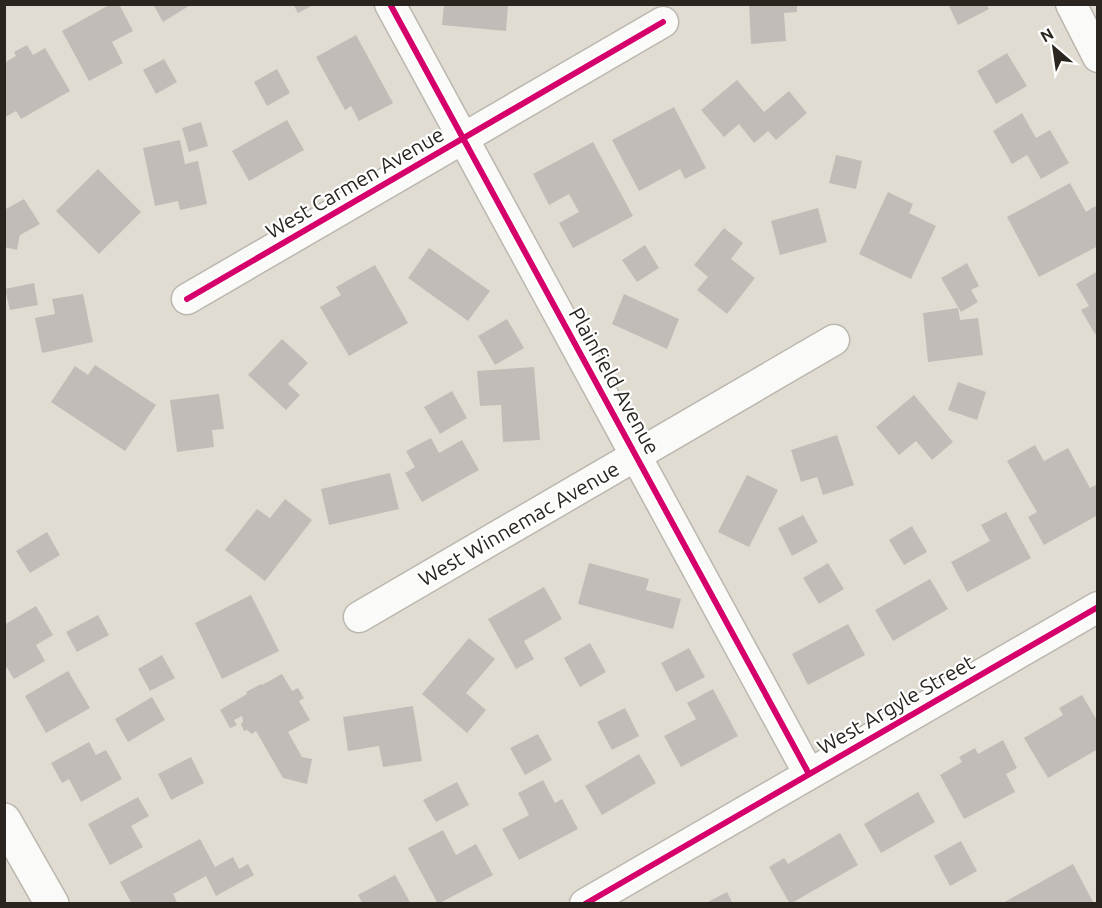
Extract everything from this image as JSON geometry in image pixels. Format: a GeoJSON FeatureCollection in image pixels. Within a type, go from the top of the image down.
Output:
{"type":"FeatureCollection","features":[{"type":"Feature","properties":{"kind":"main road"},"geometry":{"type":"LineString","coordinates":[[4,820],[52,903]]}},
{"type":"Feature","properties":{"kind":"street","name":"Plainfield Avenue"},"geometry":{"type":"LineString","coordinates":[[390,4],[809,774]]}},
{"type":"Feature","properties":{"kind":"street"},"geometry":{"type":"LineString","coordinates":[[1071,4],[1098,57]]}},
{"type":"Feature","properties":{"kind":"street","name":"West Carmen Avenue"},"geometry":{"type":"LineString","coordinates":[[187,299],[663,22]]}},
{"type":"Feature","properties":{"kind":"street","name":"West Winnemac Avenue"},"geometry":{"type":"LineString","coordinates":[[359,617],[834,340]]}},
{"type":"Feature","properties":{"kind":"street","name":"West Argyle Street"},"geometry":{"type":"LineString","coordinates":[[585,903],[1098,607]]}},
{"type":"Feature","properties":{"kind":"building"},"geometry":{"type":"Polygon","coordinates":[[[111,4],[119,4],[133,31],[112,42],[123,63],[89,81],[62,31],[111,4]]]}},
{"type":"Feature","properties":{"kind":"building"},"geometry":{"type":"Polygon","coordinates":[[[153,4],[192,4],[163,22],[153,4]]]}},
{"type":"Feature","properties":{"kind":"building"},"geometry":{"type":"Polygon","coordinates":[[[293,4],[315,4],[298,13],[293,4]]]}},
{"type":"Feature","properties":{"kind":"building"},"geometry":{"type":"Polygon","coordinates":[[[444,4],[508,4],[506,31],[442,25],[444,4]]]}},
{"type":"Feature","properties":{"kind":"building"},"geometry":{"type":"Polygon","coordinates":[[[749,4],[797,4],[797,12],[784,13],[786,41],[751,44],[749,4]]]}},
{"type":"Feature","properties":{"kind":"building"},"geometry":{"type":"Polygon","coordinates":[[[948,4],[986,4],[989,9],[958,25],[948,4]]]}},
{"type":"Feature","properties":{"kind":"building"},"geometry":{"type":"Polygon","coordinates":[[[356,35],[393,103],[359,121],[351,106],[345,110],[316,57],[356,35]]]}},
{"type":"Feature","properties":{"kind":"building"},"geometry":{"type":"Polygon","coordinates":[[[27,45],[33,55],[45,48],[70,91],[21,119],[16,111],[4,118],[4,63],[16,56],[14,52],[27,45]]]}},
{"type":"Feature","properties":{"kind":"building"},"geometry":{"type":"Polygon","coordinates":[[[1007,53],[1027,86],[996,104],[977,71],[1007,53]]]}},
{"type":"Feature","properties":{"kind":"building"},"geometry":{"type":"Polygon","coordinates":[[[164,59],[177,82],[156,94],[143,70],[164,59]]]}},
{"type":"Feature","properties":{"kind":"building"},"geometry":{"type":"Polygon","coordinates":[[[277,69],[290,93],[267,106],[254,82],[277,69]]]}},
{"type":"Feature","properties":{"kind":"building"},"geometry":{"type":"Polygon","coordinates":[[[737,80],[764,112],[789,91],[807,113],[776,140],[768,131],[754,143],[739,124],[724,137],[701,110],[737,80]]]}},
{"type":"Feature","properties":{"kind":"building"},"geometry":{"type":"Polygon","coordinates":[[[674,107],[706,168],[685,179],[680,169],[639,191],[612,140],[674,107]]]}},
{"type":"Feature","properties":{"kind":"building"},"geometry":{"type":"Polygon","coordinates":[[[1022,113],[1036,138],[1050,130],[1069,163],[1041,179],[1027,155],[1012,164],[993,131],[1022,113]]]}},
{"type":"Feature","properties":{"kind":"building"},"geometry":{"type":"Polygon","coordinates":[[[287,120],[304,150],[249,181],[232,151],[287,120]]]}},
{"type":"Feature","properties":{"kind":"building"},"geometry":{"type":"Polygon","coordinates":[[[201,122],[208,146],[189,152],[182,128],[201,122]]]}},
{"type":"Feature","properties":{"kind":"building"},"geometry":{"type":"Polygon","coordinates":[[[180,140],[185,164],[198,161],[207,204],[180,210],[178,201],[155,206],[143,148],[180,140]]]}},
{"type":"Feature","properties":{"kind":"building"},"geometry":{"type":"Polygon","coordinates":[[[593,142],[633,216],[573,248],[559,223],[579,212],[569,194],[549,205],[533,174],[593,142]]]}},
{"type":"Feature","properties":{"kind":"building"},"geometry":{"type":"Polygon","coordinates":[[[836,155],[862,161],[856,189],[829,183],[836,155]]]}},
{"type":"Feature","properties":{"kind":"building"},"geometry":{"type":"Polygon","coordinates":[[[98,169],[141,212],[99,254],[56,211],[98,169]]]}},
{"type":"Feature","properties":{"kind":"building"},"geometry":{"type":"Polygon","coordinates":[[[1070,183],[1086,212],[1095,206],[1098,211],[1098,246],[1039,277],[1007,217],[1070,183]]]}},
{"type":"Feature","properties":{"kind":"building"},"geometry":{"type":"Polygon","coordinates":[[[888,192],[913,204],[909,213],[936,226],[911,279],[859,254],[888,192]]]}},
{"type":"Feature","properties":{"kind":"building"},"geometry":{"type":"Polygon","coordinates":[[[24,199],[40,224],[20,235],[17,250],[4,247],[4,210],[24,199]]]}},
{"type":"Feature","properties":{"kind":"building"},"geometry":{"type":"Polygon","coordinates":[[[818,208],[827,242],[780,255],[771,221],[818,208]]]}},
{"type":"Feature","properties":{"kind":"building"},"geometry":{"type":"Polygon","coordinates":[[[724,228],[743,243],[731,259],[755,278],[727,314],[697,290],[708,277],[694,265],[724,228]]]}},
{"type":"Feature","properties":{"kind":"building"},"geometry":{"type":"Polygon","coordinates":[[[645,245],[659,268],[637,282],[622,260],[645,245]]]}},
{"type":"Feature","properties":{"kind":"building"},"geometry":{"type":"Polygon","coordinates":[[[429,248],[490,291],[468,321],[408,278],[429,248]]]}},
{"type":"Feature","properties":{"kind":"building"},"geometry":{"type":"Polygon","coordinates":[[[967,263],[979,286],[971,290],[978,302],[961,312],[941,278],[967,263]]]}},
{"type":"Feature","properties":{"kind":"building"},"geometry":{"type":"Polygon","coordinates":[[[375,265],[408,323],[349,356],[320,307],[341,295],[336,287],[375,265]]]}},
{"type":"Feature","properties":{"kind":"building"},"geometry":{"type":"Polygon","coordinates":[[[1098,271],[1098,333],[1095,334],[1081,310],[1089,306],[1076,284],[1098,271]]]}},
{"type":"Feature","properties":{"kind":"building"},"geometry":{"type":"Polygon","coordinates":[[[34,283],[38,305],[10,310],[5,289],[34,283]]]}},
{"type":"Feature","properties":{"kind":"building"},"geometry":{"type":"Polygon","coordinates":[[[83,294],[93,342],[42,353],[35,318],[55,314],[52,299],[83,294]]]}},
{"type":"Feature","properties":{"kind":"building"},"geometry":{"type":"Polygon","coordinates":[[[624,294],[679,319],[667,349],[612,324],[624,294]]]}},
{"type":"Feature","properties":{"kind":"building"},"geometry":{"type":"Polygon","coordinates":[[[958,308],[960,320],[978,318],[983,355],[928,362],[923,313],[958,308]]]}},
{"type":"Feature","properties":{"kind":"building"},"geometry":{"type":"Polygon","coordinates":[[[507,319],[524,348],[495,365],[478,336],[507,319]]]}},
{"type":"Feature","properties":{"kind":"building"},"geometry":{"type":"Polygon","coordinates":[[[282,339],[308,363],[288,384],[300,395],[286,410],[248,375],[282,339]]]}},
{"type":"Feature","properties":{"kind":"building"},"geometry":{"type":"Polygon","coordinates":[[[95,365],[156,405],[125,451],[51,402],[75,366],[88,375],[95,365]]]}},
{"type":"Feature","properties":{"kind":"building"},"geometry":{"type":"Polygon","coordinates":[[[534,367],[540,440],[503,442],[501,405],[480,406],[477,371],[534,367]]]}},
{"type":"Feature","properties":{"kind":"building"},"geometry":{"type":"Polygon","coordinates":[[[958,382],[986,392],[977,420],[948,410],[958,382]]]}},
{"type":"Feature","properties":{"kind":"building"},"geometry":{"type":"Polygon","coordinates":[[[452,391],[467,418],[440,434],[424,407],[452,391]]]}},
{"type":"Feature","properties":{"kind":"building"},"geometry":{"type":"Polygon","coordinates":[[[219,394],[224,429],[212,430],[214,447],[177,452],[170,400],[219,394]]]}},
{"type":"Feature","properties":{"kind":"building"},"geometry":{"type":"Polygon","coordinates":[[[914,395],[953,442],[932,460],[916,441],[899,455],[876,427],[914,395]]]}},
{"type":"Feature","properties":{"kind":"building"},"geometry":{"type":"Polygon","coordinates":[[[837,435],[854,485],[823,495],[817,477],[801,482],[791,450],[837,435]]]}},
{"type":"Feature","properties":{"kind":"building"},"geometry":{"type":"Polygon","coordinates":[[[431,438],[439,453],[462,440],[479,470],[422,502],[405,473],[415,467],[406,451],[431,438]]]}},
{"type":"Feature","properties":{"kind":"building"},"geometry":{"type":"Polygon","coordinates":[[[1035,445],[1044,461],[1068,448],[1090,488],[1098,484],[1098,515],[1044,545],[1028,517],[1037,512],[1007,461],[1035,445]]]}},
{"type":"Feature","properties":{"kind":"building"},"geometry":{"type":"Polygon","coordinates":[[[390,473],[399,509],[329,525],[321,489],[390,473]]]}},
{"type":"Feature","properties":{"kind":"building"},"geometry":{"type":"Polygon","coordinates":[[[747,475],[778,490],[749,547],[718,532],[747,475]]]}},
{"type":"Feature","properties":{"kind":"building"},"geometry":{"type":"Polygon","coordinates":[[[285,499],[312,520],[265,581],[225,550],[257,509],[270,518],[285,499]]]}},
{"type":"Feature","properties":{"kind":"building"},"geometry":{"type":"Polygon","coordinates":[[[1006,512],[1031,558],[967,592],[951,562],[990,541],[981,525],[1006,512]]]}},
{"type":"Feature","properties":{"kind":"building"},"geometry":{"type":"Polygon","coordinates":[[[803,515],[818,542],[792,556],[778,528],[803,515]]]}},
{"type":"Feature","properties":{"kind":"building"},"geometry":{"type":"Polygon","coordinates":[[[912,526],[927,552],[904,565],[889,540],[912,526]]]}},
{"type":"Feature","properties":{"kind":"building"},"geometry":{"type":"Polygon","coordinates":[[[47,532],[60,555],[30,573],[16,551],[47,532]]]}},
{"type":"Feature","properties":{"kind":"building"},"geometry":{"type":"Polygon","coordinates":[[[589,563],[649,579],[646,590],[681,599],[673,629],[578,604],[589,563]]]}},
{"type":"Feature","properties":{"kind":"building"},"geometry":{"type":"Polygon","coordinates":[[[828,563],[844,589],[819,604],[803,578],[828,563]]]}},
{"type":"Feature","properties":{"kind":"building"},"geometry":{"type":"Polygon","coordinates":[[[930,579],[948,609],[893,641],[875,610],[930,579]]]}},
{"type":"Feature","properties":{"kind":"building"},"geometry":{"type":"Polygon","coordinates":[[[544,587],[562,619],[524,641],[534,659],[516,669],[488,619],[544,587]]]}},
{"type":"Feature","properties":{"kind":"building"},"geometry":{"type":"Polygon","coordinates":[[[251,595],[279,651],[222,679],[195,623],[251,595]]]}},
{"type":"Feature","properties":{"kind":"building"},"geometry":{"type":"Polygon","coordinates":[[[36,606],[53,635],[36,645],[45,661],[14,679],[4,663],[4,625],[36,606]]]}},
{"type":"Feature","properties":{"kind":"building"},"geometry":{"type":"Polygon","coordinates":[[[98,615],[109,635],[77,652],[66,632],[98,615]]]}},
{"type":"Feature","properties":{"kind":"building"},"geometry":{"type":"Polygon","coordinates":[[[848,624],[865,655],[808,685],[792,654],[848,624]]]}},
{"type":"Feature","properties":{"kind":"building"},"geometry":{"type":"Polygon","coordinates":[[[469,638],[495,659],[466,693],[486,710],[467,733],[422,694],[469,638]]]}},
{"type":"Feature","properties":{"kind":"building"},"geometry":{"type":"Polygon","coordinates":[[[590,643],[606,672],[580,687],[564,658],[590,643]]]}},
{"type":"Feature","properties":{"kind":"building"},"geometry":{"type":"Polygon","coordinates":[[[689,648],[705,677],[676,692],[661,663],[689,648]]]}},
{"type":"Feature","properties":{"kind":"building"},"geometry":{"type":"Polygon","coordinates":[[[162,655],[175,678],[150,691],[138,669],[162,655]]]}},
{"type":"Feature","properties":{"kind":"building"},"geometry":{"type":"Polygon","coordinates":[[[68,671],[90,708],[46,733],[25,696],[68,671]]]}},
{"type":"Feature","properties":{"kind":"building"},"geometry":{"type":"Polygon","coordinates":[[[282,674],[292,691],[298,688],[304,698],[299,701],[310,720],[288,732],[302,757],[312,759],[307,784],[283,778],[256,731],[252,734],[247,730],[244,731],[241,724],[242,716],[234,720],[237,725],[230,728],[220,710],[247,694],[246,692],[282,674]]]}},
{"type":"Feature","properties":{"kind":"building"},"geometry":{"type":"Polygon","coordinates":[[[713,689],[738,736],[681,767],[664,736],[696,719],[687,703],[713,689]]]}},
{"type":"Feature","properties":{"kind":"building"},"geometry":{"type":"Polygon","coordinates":[[[1082,695],[1098,722],[1098,749],[1048,778],[1024,738],[1063,715],[1059,708],[1082,695]]]}},
{"type":"Feature","properties":{"kind":"building"},"geometry":{"type":"Polygon","coordinates":[[[152,697],[165,720],[128,742],[115,719],[152,697]]]}},
{"type":"Feature","properties":{"kind":"building"},"geometry":{"type":"Polygon","coordinates":[[[413,706],[422,761],[383,767],[379,746],[348,751],[343,717],[413,706]]]}},
{"type":"Feature","properties":{"kind":"building"},"geometry":{"type":"Polygon","coordinates":[[[625,708],[639,736],[612,750],[597,722],[625,708]]]}},
{"type":"Feature","properties":{"kind":"building"},"geometry":{"type":"Polygon","coordinates":[[[538,734],[552,760],[525,775],[510,748],[538,734]]]}},
{"type":"Feature","properties":{"kind":"building"},"geometry":{"type":"Polygon","coordinates":[[[1003,740],[1017,768],[1006,774],[1015,792],[964,819],[940,775],[962,762],[959,757],[975,748],[978,754],[1003,740]]]}},
{"type":"Feature","properties":{"kind":"building"},"geometry":{"type":"Polygon","coordinates":[[[89,742],[96,755],[106,750],[122,779],[81,802],[69,779],[62,783],[51,763],[89,742]]]}},
{"type":"Feature","properties":{"kind":"building"},"geometry":{"type":"Polygon","coordinates":[[[639,754],[656,783],[602,815],[585,786],[639,754]]]}},
{"type":"Feature","properties":{"kind":"building"},"geometry":{"type":"Polygon","coordinates":[[[191,757],[204,783],[171,800],[158,774],[191,757]]]}},
{"type":"Feature","properties":{"kind":"building"},"geometry":{"type":"Polygon","coordinates":[[[543,780],[555,803],[562,799],[578,829],[519,860],[502,829],[529,815],[518,793],[543,780]]]}},
{"type":"Feature","properties":{"kind":"building"},"geometry":{"type":"Polygon","coordinates":[[[457,782],[469,805],[436,822],[423,800],[457,782]]]}},
{"type":"Feature","properties":{"kind":"building"},"geometry":{"type":"Polygon","coordinates":[[[918,792],[935,822],[881,853],[864,824],[918,792]]]}},
{"type":"Feature","properties":{"kind":"building"},"geometry":{"type":"Polygon","coordinates":[[[138,797],[149,816],[131,826],[143,847],[110,865],[88,824],[138,797]]]}},
{"type":"Feature","properties":{"kind":"building"},"geometry":{"type":"Polygon","coordinates":[[[443,830],[456,855],[476,844],[493,875],[438,904],[408,848],[443,830]]]}},
{"type":"Feature","properties":{"kind":"building"},"geometry":{"type":"Polygon","coordinates":[[[840,833],[858,865],[790,904],[769,867],[784,858],[788,864],[840,833]]]}},
{"type":"Feature","properties":{"kind":"building"},"geometry":{"type":"Polygon","coordinates":[[[200,839],[215,867],[233,857],[239,869],[248,864],[254,875],[216,896],[206,876],[173,894],[178,904],[132,904],[120,882],[200,839]]]}},
{"type":"Feature","properties":{"kind":"building"},"geometry":{"type":"Polygon","coordinates":[[[961,841],[977,871],[950,886],[934,856],[961,841]]]}},
{"type":"Feature","properties":{"kind":"building"},"geometry":{"type":"Polygon","coordinates":[[[1073,864],[1094,904],[1001,904],[1073,864]]]}},
{"type":"Feature","properties":{"kind":"building"},"geometry":{"type":"Polygon","coordinates":[[[395,875],[411,904],[363,904],[358,895],[395,875]]]}},
{"type":"Feature","properties":{"kind":"building"},"geometry":{"type":"Polygon","coordinates":[[[727,892],[733,904],[704,904],[727,892]]]}},
{"type":"Feature","properties":{"kind":"cycle path"},"geometry":{"type":"LineString","coordinates":[[390,4],[809,774]]}},
{"type":"Feature","properties":{"kind":"cycle path"},"geometry":{"type":"LineString","coordinates":[[187,299],[663,22]]}},
{"type":"Feature","properties":{"kind":"cycle path"},"geometry":{"type":"LineString","coordinates":[[585,904],[1098,607]]}}]}
